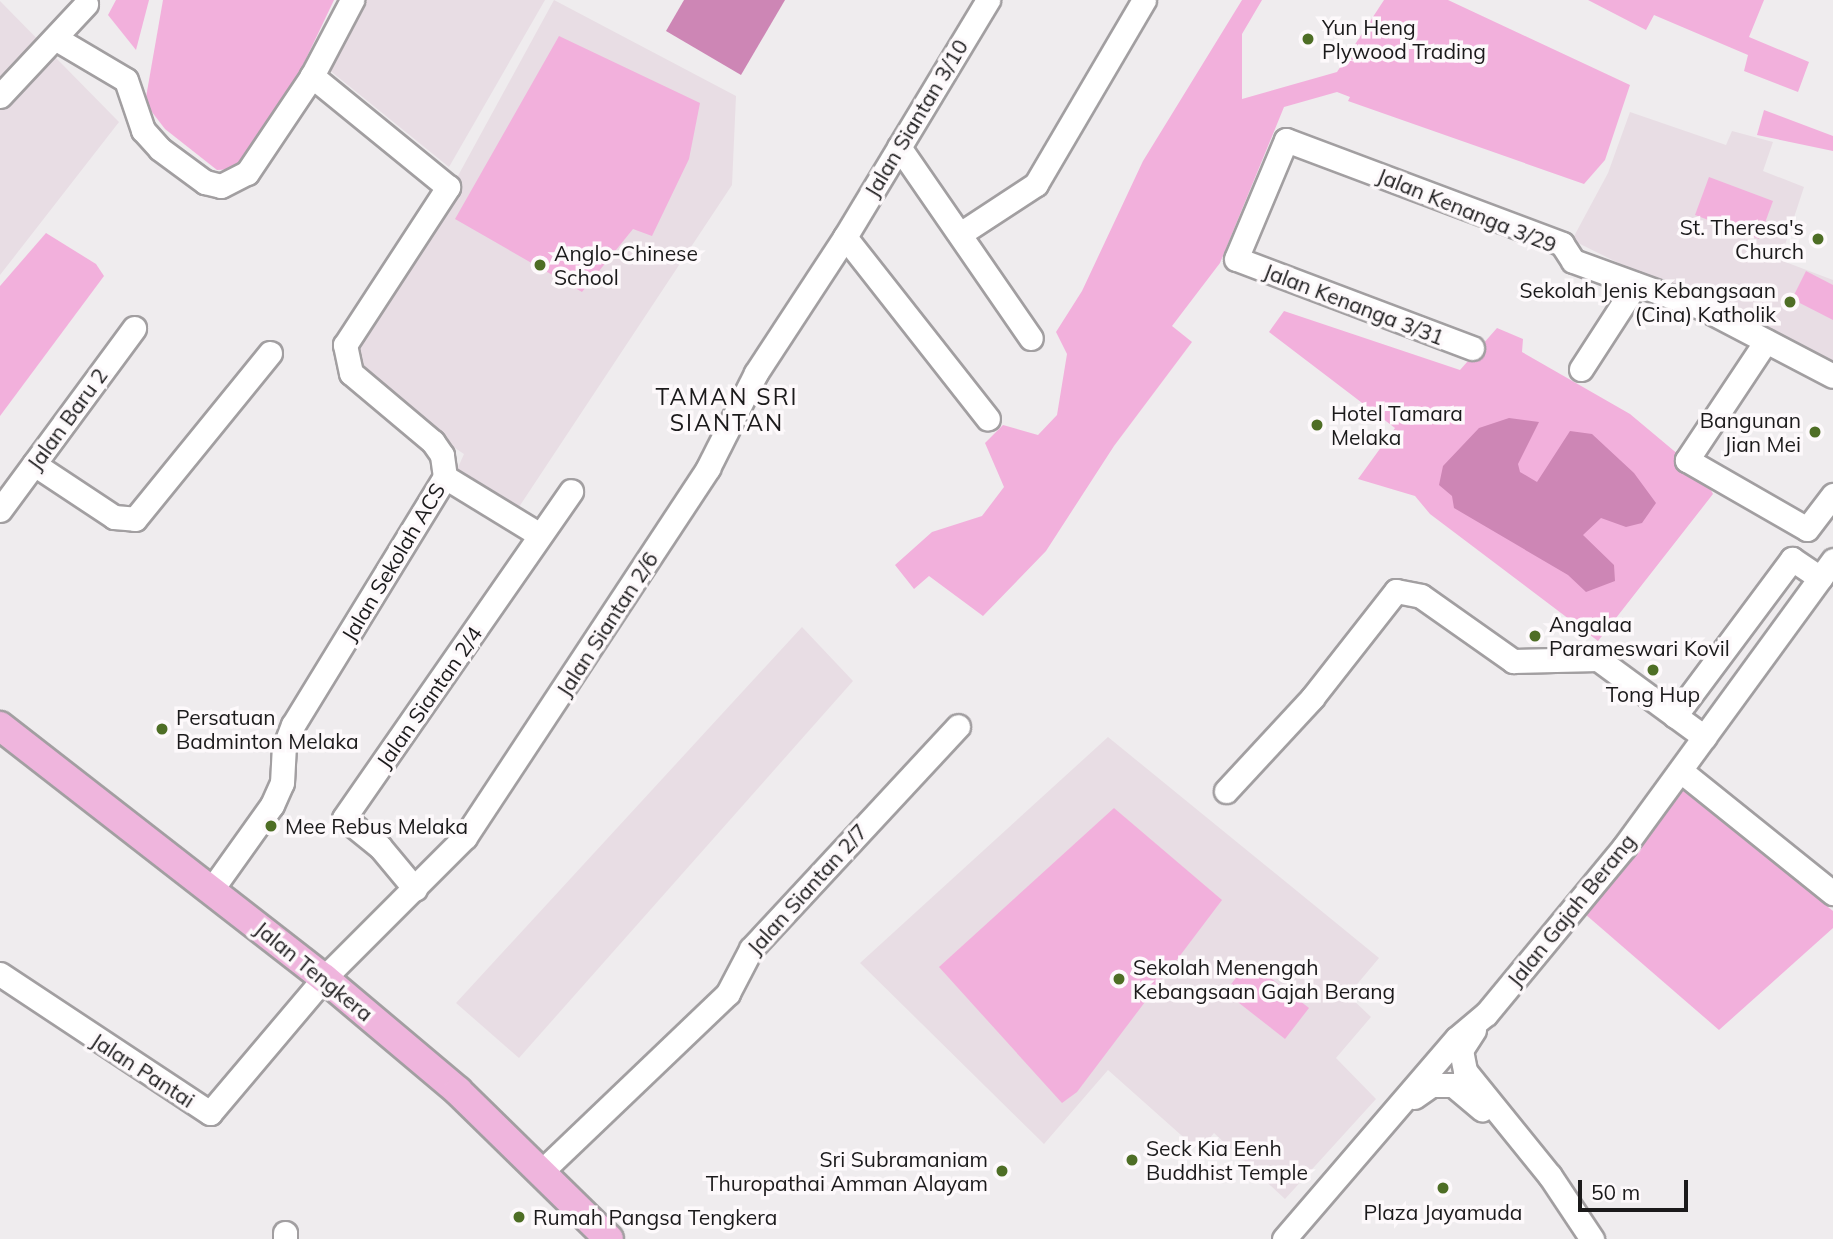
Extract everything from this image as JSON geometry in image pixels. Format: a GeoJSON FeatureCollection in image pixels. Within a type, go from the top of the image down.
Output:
{"type":"FeatureCollection","features":[{"type":"Feature","properties":{"kind":"main road","name":"Jalan Tengkera"},"geometry":{"type":"LineString","coordinates":[[0,726],[324,978],[458,1091],[609,1239]]}},
{"type":"Feature","properties":{"kind":"street"},"geometry":{"type":"LineString","coordinates":[[55,38],[126,80],[143,130],[205,183],[221,187],[247,173],[312,76],[352,0]]}},
{"type":"Feature","properties":{"kind":"street","name":"Jalan Siantan 3/10"},"geometry":{"type":"LineString","coordinates":[[845,237],[988,0]]}},
{"type":"Feature","properties":{"kind":"street"},"geometry":{"type":"LineString","coordinates":[[960,234],[1036,184],[1144,0]]}},
{"type":"Feature","properties":{"kind":"street"},"geometry":{"type":"LineString","coordinates":[[0,96],[86,5]]}},
{"type":"Feature","properties":{"kind":"street","name":"Jalan Sekolah ACS"},"geometry":{"type":"LineString","coordinates":[[212,889],[272,805],[282,783],[284,748],[293,725],[445,477],[442,455],[433,442],[351,373],[345,345],[448,187],[312,76]]}},
{"type":"Feature","properties":{"kind":"street","name":"Jalan Kenanga 3/29"},"geometry":{"type":"LineString","coordinates":[[1236,259],[1286,140],[1562,244],[1573,261],[1705,309],[1833,376]]}},
{"type":"Feature","properties":{"kind":"street"},"geometry":{"type":"LineString","coordinates":[[899,147],[1031,338]]}},
{"type":"Feature","properties":{"kind":"street"},"geometry":{"type":"LineString","coordinates":[[845,237],[988,419]]}},
{"type":"Feature","properties":{"kind":"street","name":"Jalan Siantan 2/6"},"geometry":{"type":"LineString","coordinates":[[324,978],[465,837],[630,592],[708,468],[756,373],[845,237]]}},
{"type":"Feature","properties":{"kind":"street","name":"Jalan Kenanga 3/31"},"geometry":{"type":"LineString","coordinates":[[1236,259],[1472,348]]}},
{"type":"Feature","properties":{"kind":"street"},"geometry":{"type":"LineString","coordinates":[[1581,369],[1636,284]]}},
{"type":"Feature","properties":{"kind":"street","name":"Jalan Baru 2"},"geometry":{"type":"LineString","coordinates":[[0,510],[134,328]]}},
{"type":"Feature","properties":{"kind":"street"},"geometry":{"type":"LineString","coordinates":[[1766,341],[1687,460],[1807,529],[1833,495]]}},
{"type":"Feature","properties":{"kind":"street"},"geometry":{"type":"LineString","coordinates":[[34,464],[114,517],[135,519],[270,353]]}},
{"type":"Feature","properties":{"kind":"street"},"geometry":{"type":"LineString","coordinates":[[445,477],[540,535]]}},
{"type":"Feature","properties":{"kind":"street","name":"Jalan Siantan 2/4"},"geometry":{"type":"LineString","coordinates":[[415,889],[380,847],[344,818],[571,491]]}},
{"type":"Feature","properties":{"kind":"street"},"geometry":{"type":"LineString","coordinates":[[1675,716],[1792,559],[1827,569]]}},
{"type":"Feature","properties":{"kind":"street","name":"Jalan Gajah Berang"},"geometry":{"type":"LineString","coordinates":[[1284,1239],[1457,1038],[1486,1014],[1681,771],[1827,569]]}},
{"type":"Feature","properties":{"kind":"street"},"geometry":{"type":"LineString","coordinates":[[1226,791],[1312,698],[1395,591],[1421,596],[1513,660],[1598,659],[1704,737]]}},
{"type":"Feature","properties":{"kind":"street","name":"Jalan Siantan 2/7"},"geometry":{"type":"LineString","coordinates":[[542,1171],[729,993],[751,949],[958,726]]}},
{"type":"Feature","properties":{"kind":"street"},"geometry":{"type":"LineString","coordinates":[[1681,771],[1833,893]]}},
{"type":"Feature","properties":{"kind":"street","name":"Jalan Pantai"},"geometry":{"type":"LineString","coordinates":[[0,974],[210,1113],[324,978]]}},
{"type":"Feature","properties":{"kind":"street"},"geometry":{"type":"LineString","coordinates":[[1486,1014],[1461,1050],[1461,1061],[1507,1124],[1550,1176],[1592,1239]]}},
{"type":"Feature","properties":{"kind":"street"},"geometry":{"type":"LineString","coordinates":[[1385,1122],[1421,1091],[1440,1083],[1453,1084],[1507,1124]]}},
{"type":"Feature","properties":{"kind":"shaded area"},"geometry":{"type":"Polygon","coordinates":[[[116,0],[149,0],[136,50],[108,15],[116,0]]]}},
{"type":"Feature","properties":{"kind":"shaded area"},"geometry":{"type":"Polygon","coordinates":[[[163,0],[334,0],[294,84],[236,169],[217,170],[165,129],[145,103],[163,0]]]}},
{"type":"Feature","properties":{"kind":"shaded area"},"geometry":{"type":"Polygon","coordinates":[[[366,0],[545,0],[449,167],[328,69],[366,0]]]}},
{"type":"Feature","properties":{"kind":"shaded area","name":"Anglo-Chinese School"},"geometry":{"type":"Polygon","coordinates":[[[554,0],[736,96],[732,185],[517,510],[456,472],[464,454],[352,380],[351,345],[459,174],[554,0]]]}},
{"type":"Feature","properties":{"kind":"shaded area"},"geometry":{"type":"Polygon","coordinates":[[[684,0],[785,0],[741,75],[666,31],[684,0]]]}},
{"type":"Feature","properties":{"kind":"shaded area"},"geometry":{"type":"Polygon","coordinates":[[[1242,0],[1262,0],[1242,34],[1242,99],[1337,72],[1384,0],[1448,0],[1630,85],[1605,160],[1584,184],[1348,101],[1350,97],[1337,92],[1284,107],[1220,263],[1172,326],[1192,342],[1114,446],[1046,551],[983,616],[929,576],[914,589],[895,565],[932,532],[982,516],[1004,487],[985,443],[1003,425],[1038,435],[1057,415],[1067,354],[1056,332],[1082,291],[1143,161],[1242,0]]]}},
{"type":"Feature","properties":{"kind":"shaded area"},"geometry":{"type":"Polygon","coordinates":[[[1588,0],[1764,0],[1749,37],[1809,62],[1798,92],[1744,71],[1748,55],[1654,15],[1646,30],[1588,0]]]}},
{"type":"Feature","properties":{"kind":"shaded area"},"geometry":{"type":"Polygon","coordinates":[[[0,1],[119,122],[0,275],[0,1]]]}},
{"type":"Feature","properties":{"kind":"shaded area"},"geometry":{"type":"Polygon","coordinates":[[[559,36],[700,103],[689,159],[652,236],[633,229],[582,292],[455,219],[559,36]]]}},
{"type":"Feature","properties":{"kind":"shaded area"},"geometry":{"type":"Polygon","coordinates":[[[1764,110],[1833,136],[1833,151],[1757,135],[1764,110]]]}},
{"type":"Feature","properties":{"kind":"shaded area"},"geometry":{"type":"Polygon","coordinates":[[[1630,112],[1726,145],[1732,131],[1773,142],[1763,171],[1804,187],[1780,260],[1833,280],[1833,369],[1572,240],[1608,173],[1630,112]]]}},
{"type":"Feature","properties":{"kind":"shaded area"},"geometry":{"type":"Polygon","coordinates":[[[1709,177],[1773,201],[1759,239],[1695,215],[1709,177]]]}},
{"type":"Feature","properties":{"kind":"shaded area"},"geometry":{"type":"Polygon","coordinates":[[[46,233],[96,264],[104,276],[0,416],[0,286],[46,233]]]}},
{"type":"Feature","properties":{"kind":"shaded area"},"geometry":{"type":"Polygon","coordinates":[[[1806,271],[1833,285],[1833,320],[1792,299],[1806,271]]]}},
{"type":"Feature","properties":{"kind":"shaded area"},"geometry":{"type":"Polygon","coordinates":[[[1284,311],[1460,370],[1497,328],[1523,339],[1522,352],[1630,414],[1704,476],[1713,494],[1598,641],[1430,514],[1415,496],[1358,479],[1395,428],[1269,332],[1284,311]]]}},
{"type":"Feature","properties":{"kind":"shaded area"},"geometry":{"type":"Polygon","coordinates":[[[1509,418],[1539,422],[1518,464],[1520,472],[1537,482],[1570,431],[1592,434],[1634,473],[1656,503],[1642,523],[1626,527],[1601,518],[1583,535],[1614,565],[1615,581],[1586,592],[1568,575],[1454,508],[1452,496],[1439,485],[1443,466],[1479,428],[1509,418]]]}},
{"type":"Feature","properties":{"kind":"shaded area"},"geometry":{"type":"Polygon","coordinates":[[[802,627],[853,681],[519,1058],[456,1003],[802,627]]]}},
{"type":"Feature","properties":{"kind":"shaded area","name":"Sekolah Menengah Kebangsaan Gajah Berang"},"geometry":{"type":"Polygon","coordinates":[[[1108,737],[1379,958],[1348,995],[1371,1017],[1336,1058],[1376,1099],[1285,1199],[1214,1133],[1199,1151],[1108,1070],[1044,1144],[860,963],[1108,737]]]}},
{"type":"Feature","properties":{"kind":"shaded area"},"geometry":{"type":"Polygon","coordinates":[[[1681,789],[1833,911],[1833,928],[1719,1030],[1585,914],[1681,789]]]}},
{"type":"Feature","properties":{"kind":"shaded area"},"geometry":{"type":"Polygon","coordinates":[[[1114,808],[1222,900],[1077,1092],[1062,1103],[939,967],[1114,808]]]}},
{"type":"Feature","properties":{"kind":"shaded area"},"geometry":{"type":"Polygon","coordinates":[[[1249,961],[1309,1008],[1285,1039],[1225,992],[1249,961]]]}},
{"type":"Feature","properties":{"kind":"place","name":"Yun Heng Plywood Trading"},"geometry":{"type":"Point","coordinates":[1308,39]}},
{"type":"Feature","properties":{"kind":"place","name":"St. Theresa's Church"},"geometry":{"type":"Point","coordinates":[1818,239]}},
{"type":"Feature","properties":{"kind":"place","name":"Anglo-Chinese School"},"geometry":{"type":"Point","coordinates":[540,265]}},
{"type":"Feature","properties":{"kind":"place","name":"Sekolah Jenis Kebangsaan (Cina) Katholik"},"geometry":{"type":"Point","coordinates":[1790,302]}},
{"type":"Feature","properties":{"kind":"place","name":"Hotel Tamara Melaka"},"geometry":{"type":"Point","coordinates":[1317,425]}},
{"type":"Feature","properties":{"kind":"place","name":"Bangunan Jian Mei"},"geometry":{"type":"Point","coordinates":[1815,432]}},
{"type":"Feature","properties":{"kind":"place","name":"Angalaa Parameswari Kovil"},"geometry":{"type":"Point","coordinates":[1535,636]}},
{"type":"Feature","properties":{"kind":"place","name":"Tong Hup"},"geometry":{"type":"Point","coordinates":[1653,670]}},
{"type":"Feature","properties":{"kind":"place","name":"Persatuan Badminton Melaka"},"geometry":{"type":"Point","coordinates":[162,729]}},
{"type":"Feature","properties":{"kind":"place","name":"Mee Rebus Melaka"},"geometry":{"type":"Point","coordinates":[271,826]}},
{"type":"Feature","properties":{"kind":"place","name":"Sekolah Menengah Kebangsaan Gajah Berang"},"geometry":{"type":"Point","coordinates":[1119,979]}},
{"type":"Feature","properties":{"kind":"place","name":"Seck Kia Eenh Buddhist Temple"},"geometry":{"type":"Point","coordinates":[1132,1160]}},
{"type":"Feature","properties":{"kind":"place","name":"Sri Subramaniam Thuropathai Amman Alayam"},"geometry":{"type":"Point","coordinates":[1002,1171]}},
{"type":"Feature","properties":{"kind":"place","name":"Plaza Jayamuda"},"geometry":{"type":"Point","coordinates":[1443,1188]}},
{"type":"Feature","properties":{"kind":"place","name":"Rumah Pangsa Tengkera"},"geometry":{"type":"Point","coordinates":[519,1217]}},
{"type":"Feature","properties":{"kind":"district","name":"TAMAN SRI SIANTAN"},"geometry":{"type":"Point","coordinates":[727,410]}}]}
